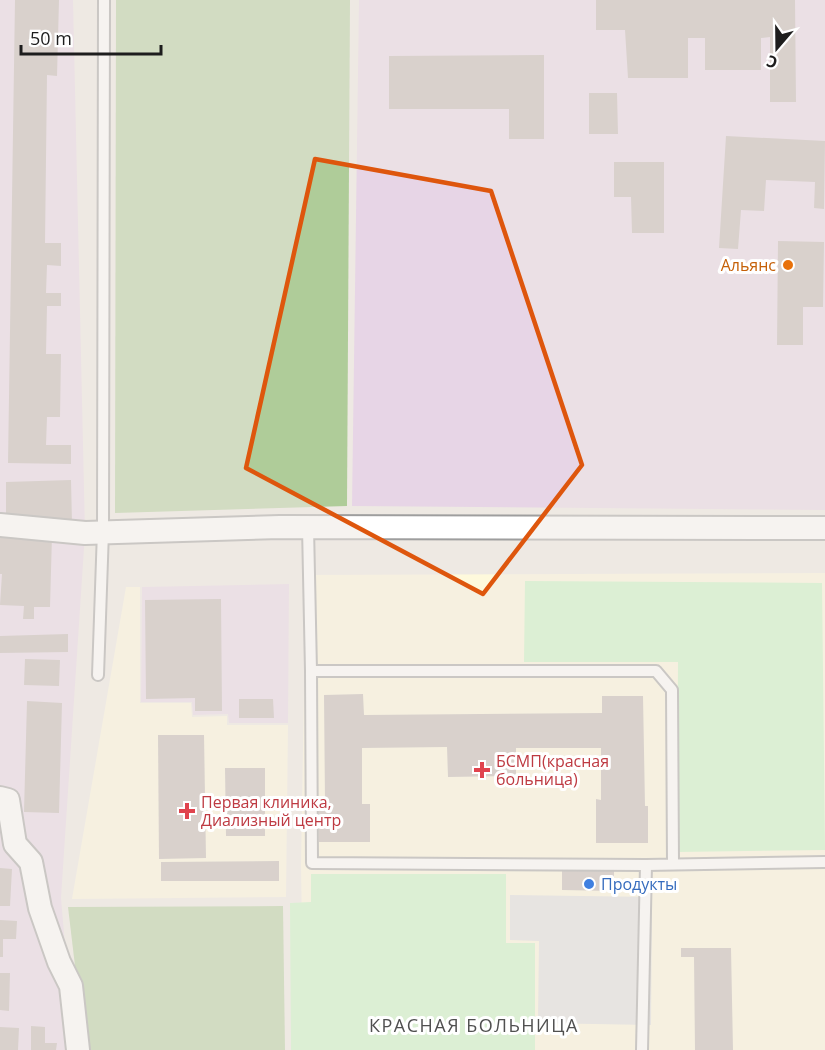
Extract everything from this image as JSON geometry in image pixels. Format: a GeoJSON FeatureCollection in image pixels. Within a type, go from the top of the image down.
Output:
{"type":"FeatureCollection","features":[{"type":"Feature","properties":{"kind":"street"},"geometry":{"type":"LineString","coordinates":[[0,525],[85,533],[308,527],[825,528]]}},
{"type":"Feature","properties":{"kind":"street"},"geometry":{"type":"LineString","coordinates":[[0,798],[8,800],[15,844],[31,862],[40,908],[59,962],[71,986],[78,1050]]}},
{"type":"Feature","properties":{"kind":"lane"},"geometry":{"type":"LineString","coordinates":[[98,675],[103,531],[104,0]]}},
{"type":"Feature","properties":{"kind":"lane"},"geometry":{"type":"LineString","coordinates":[[308,527],[312,863],[646,865],[825,862]]}},
{"type":"Feature","properties":{"kind":"lane"},"geometry":{"type":"LineString","coordinates":[[311,671],[656,671],[672,690],[673,863]]}},
{"type":"Feature","properties":{"kind":"lane"},"geometry":{"type":"LineString","coordinates":[[642,1050],[646,865]]}},
{"type":"Feature","properties":{"kind":"highlighted area"},"geometry":{"type":"Polygon","coordinates":[[[315,159],[491,191],[582,465],[483,594],[246,468],[315,159]]]}},
{"type":"Feature","properties":{"kind":"shaded area"},"geometry":{"type":"Polygon","coordinates":[[[0,0],[73,0],[85,533],[61,898],[74,1050],[0,1050],[0,0]]]}},
{"type":"Feature","properties":{"kind":"shaded area"},"geometry":{"type":"Polygon","coordinates":[[[359,0],[825,0],[825,510],[352,506],[359,0]]]}},
{"type":"Feature","properties":{"kind":"shaded area"},"geometry":{"type":"Polygon","coordinates":[[[825,573],[825,1050],[304,1050],[301,866],[306,575],[825,573]]]}},
{"type":"Feature","properties":{"kind":"shaded area"},"geometry":{"type":"Polygon","coordinates":[[[289,584],[288,723],[229,723],[228,714],[193,715],[192,702],[141,702],[142,587],[289,584]]]}},
{"type":"Feature","properties":{"kind":"shaded area","name":"Первая клиника, Диализный центр"},"geometry":{"type":"Polygon","coordinates":[[[126,587],[140,587],[140,703],[191,703],[192,717],[227,716],[227,725],[288,725],[286,897],[72,899],[126,587]]]}},
{"type":"Feature","properties":{"kind":"shaded area"},"geometry":{"type":"Polygon","coordinates":[[[510,895],[652,897],[651,1025],[538,1023],[539,941],[510,940],[510,895]]]}},
{"type":"Feature","properties":{"kind":"green space"},"geometry":{"type":"Polygon","coordinates":[[[116,0],[350,0],[347,506],[115,513],[116,0]]]}},
{"type":"Feature","properties":{"kind":"green space"},"geometry":{"type":"Polygon","coordinates":[[[525,581],[822,583],[825,850],[677,852],[678,662],[524,662],[525,581]]]}},
{"type":"Feature","properties":{"kind":"green space"},"geometry":{"type":"Polygon","coordinates":[[[311,874],[506,874],[506,943],[535,943],[535,1050],[291,1050],[290,903],[311,902],[311,874]]]}},
{"type":"Feature","properties":{"kind":"green space"},"geometry":{"type":"Polygon","coordinates":[[[283,906],[285,1050],[85,1050],[68,907],[283,906]]]}},
{"type":"Feature","properties":{"kind":"building"},"geometry":{"type":"Polygon","coordinates":[[[15,0],[59,0],[57,76],[47,75],[45,243],[61,243],[61,266],[47,265],[46,293],[61,293],[61,306],[47,306],[46,354],[61,354],[60,417],[47,417],[46,445],[71,445],[71,464],[8,463],[15,0]]]}},
{"type":"Feature","properties":{"kind":"building"},"geometry":{"type":"Polygon","coordinates":[[[596,0],[795,0],[796,102],[770,102],[770,37],[761,38],[761,70],[705,70],[705,38],[688,38],[688,78],[628,78],[625,30],[596,30],[596,0]]]}},
{"type":"Feature","properties":{"kind":"building"},"geometry":{"type":"Polygon","coordinates":[[[544,55],[544,139],[509,139],[509,109],[389,109],[389,56],[544,55]]]}},
{"type":"Feature","properties":{"kind":"building"},"geometry":{"type":"Polygon","coordinates":[[[589,93],[617,93],[618,134],[589,134],[589,93]]]}},
{"type":"Feature","properties":{"kind":"building"},"geometry":{"type":"Polygon","coordinates":[[[726,136],[825,141],[824,209],[814,208],[815,182],[766,180],[764,211],[741,210],[738,249],[719,248],[726,136]]]}},
{"type":"Feature","properties":{"kind":"building"},"geometry":{"type":"Polygon","coordinates":[[[614,162],[664,162],[664,233],[632,233],[631,197],[614,197],[614,162]]]}},
{"type":"Feature","properties":{"kind":"building"},"geometry":{"type":"Polygon","coordinates":[[[778,241],[824,242],[823,307],[803,307],[803,345],[777,345],[778,241]]]}},
{"type":"Feature","properties":{"kind":"building"},"geometry":{"type":"Polygon","coordinates":[[[71,480],[72,523],[55,523],[55,517],[6,518],[6,482],[71,480]]]}},
{"type":"Feature","properties":{"kind":"building"},"geometry":{"type":"Polygon","coordinates":[[[0,534],[52,535],[50,607],[34,607],[34,619],[23,619],[24,606],[0,605],[2,574],[0,574],[0,534]]]}},
{"type":"Feature","properties":{"kind":"building"},"geometry":{"type":"Polygon","coordinates":[[[221,599],[222,711],[195,711],[195,698],[146,699],[145,600],[221,599]]]}},
{"type":"Feature","properties":{"kind":"building"},"geometry":{"type":"Polygon","coordinates":[[[68,634],[68,652],[0,653],[0,636],[68,634]]]}},
{"type":"Feature","properties":{"kind":"building"},"geometry":{"type":"Polygon","coordinates":[[[25,659],[60,660],[59,686],[24,685],[25,659]]]}},
{"type":"Feature","properties":{"kind":"building","name":"БСМП(красная больница)"},"geometry":{"type":"Polygon","coordinates":[[[363,694],[364,715],[602,713],[602,696],[643,696],[648,843],[596,843],[596,799],[601,800],[601,748],[516,748],[516,776],[448,777],[447,747],[362,748],[362,804],[370,804],[370,842],[319,842],[318,802],[325,802],[324,695],[363,694]]]}},
{"type":"Feature","properties":{"kind":"building"},"geometry":{"type":"Polygon","coordinates":[[[239,699],[273,699],[274,718],[239,718],[239,699]]]}},
{"type":"Feature","properties":{"kind":"building"},"geometry":{"type":"Polygon","coordinates":[[[27,701],[62,703],[59,813],[24,812],[27,701]]]}},
{"type":"Feature","properties":{"kind":"building"},"geometry":{"type":"Polygon","coordinates":[[[158,735],[204,735],[206,858],[159,859],[158,735]]]}},
{"type":"Feature","properties":{"kind":"building"},"geometry":{"type":"Polygon","coordinates":[[[225,768],[265,768],[265,836],[226,836],[225,768]]]}},
{"type":"Feature","properties":{"kind":"building"},"geometry":{"type":"Polygon","coordinates":[[[279,861],[279,881],[161,881],[161,862],[279,861]]]}},
{"type":"Feature","properties":{"kind":"building"},"geometry":{"type":"Polygon","coordinates":[[[0,868],[12,869],[10,906],[0,906],[0,868]]]}},
{"type":"Feature","properties":{"kind":"building"},"geometry":{"type":"Polygon","coordinates":[[[562,870],[614,870],[614,891],[562,890],[562,870]]]}},
{"type":"Feature","properties":{"kind":"building"},"geometry":{"type":"Polygon","coordinates":[[[0,920],[17,921],[16,939],[3,939],[3,957],[0,957],[0,920]]]}},
{"type":"Feature","properties":{"kind":"building"},"geometry":{"type":"Polygon","coordinates":[[[681,948],[731,948],[733,1050],[695,1050],[694,957],[681,957],[681,948]]]}},
{"type":"Feature","properties":{"kind":"building"},"geometry":{"type":"Polygon","coordinates":[[[0,973],[10,973],[9,1011],[0,1010],[0,973]]]}},
{"type":"Feature","properties":{"kind":"building"},"geometry":{"type":"Polygon","coordinates":[[[31,1026],[45,1027],[45,1043],[57,1043],[56,1050],[31,1050],[31,1026]]]}},
{"type":"Feature","properties":{"kind":"building"},"geometry":{"type":"Polygon","coordinates":[[[0,1027],[19,1028],[18,1050],[0,1050],[0,1027]]]}},
{"type":"Feature","properties":{"kind":"place","name":"Альянс"},"geometry":{"type":"Point","coordinates":[788,265]}},
{"type":"Feature","properties":{"kind":"place","name":"БСМП(красная больница)"},"geometry":{"type":"Point","coordinates":[482,770]}},
{"type":"Feature","properties":{"kind":"place","name":"Первая клиника, Диализный центр"},"geometry":{"type":"Point","coordinates":[187,811]}},
{"type":"Feature","properties":{"kind":"place","name":"Продукты"},"geometry":{"type":"Point","coordinates":[589,884]}},
{"type":"Feature","properties":{"kind":"district","name":"КРАСНАЯ БОЛЬНИЦА"},"geometry":{"type":"Point","coordinates":[474,1026]}}]}
